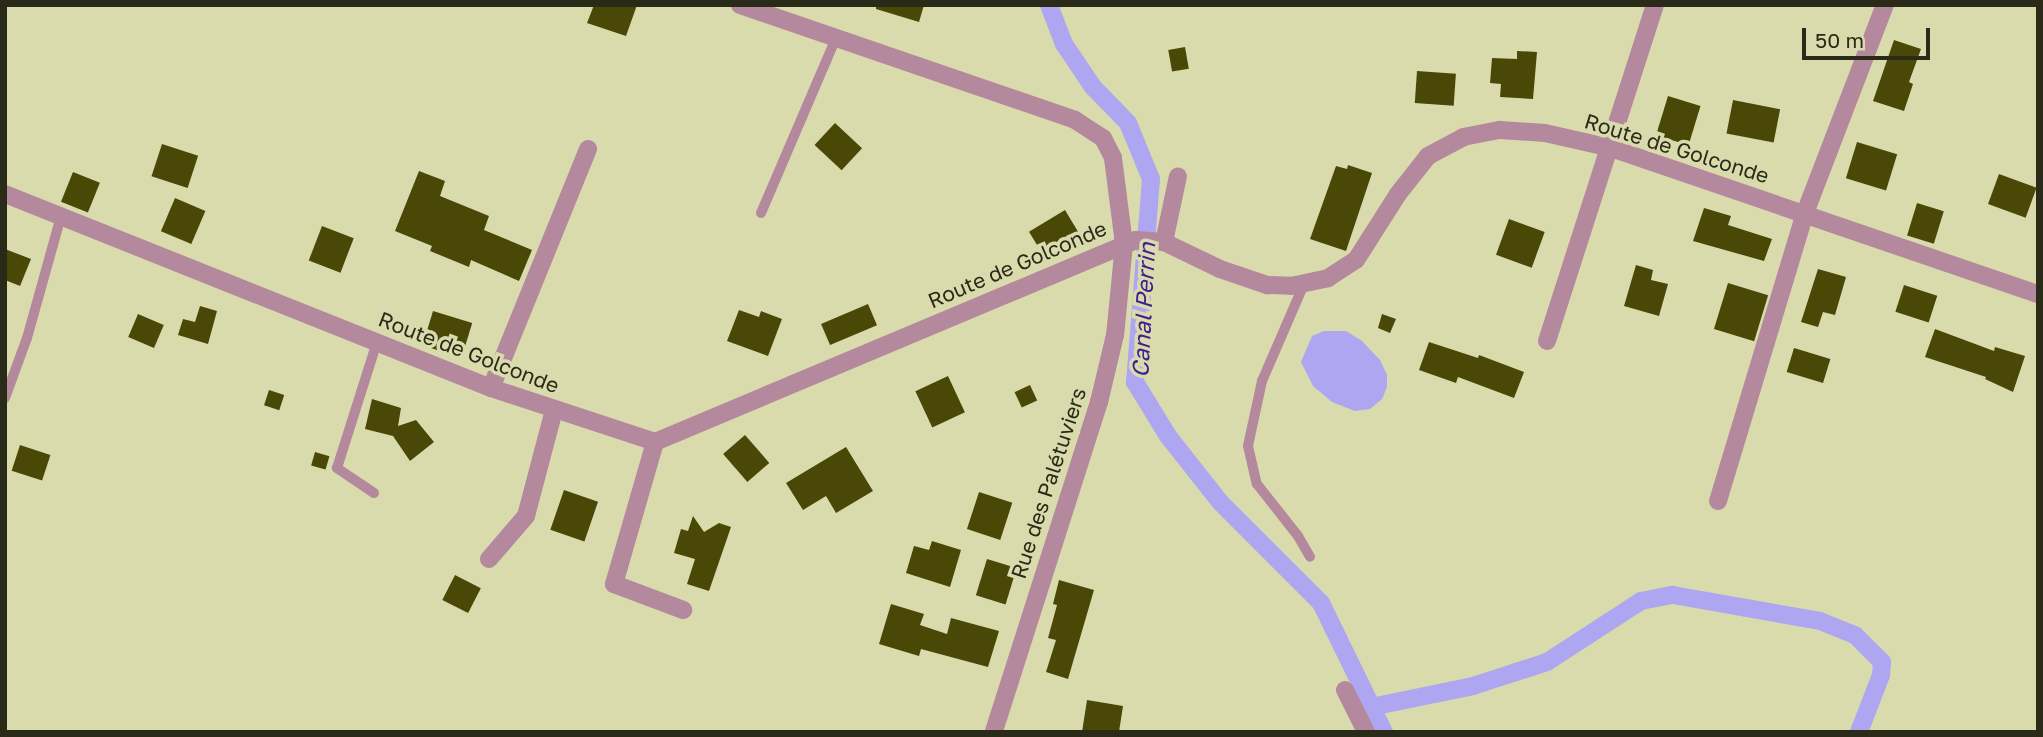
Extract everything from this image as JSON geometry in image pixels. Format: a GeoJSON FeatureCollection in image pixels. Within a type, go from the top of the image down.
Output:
{"type":"FeatureCollection","features":[{"type":"Feature","properties":{"kind":"street","name":"Rue des Palétuviers"},"geometry":{"type":"LineString","coordinates":[[740,5],[1075,120],[1095,130],[1113,158],[1124,244],[1119,315],[1107,371],[994,732]]}},
{"type":"Feature","properties":{"kind":"street"},"geometry":{"type":"LineString","coordinates":[[1547,341],[1655,5]]}},
{"type":"Feature","properties":{"kind":"street"},"geometry":{"type":"LineString","coordinates":[[1718,501],[1805,213],[1885,5]]}},
{"type":"Feature","properties":{"kind":"street","name":"Route de Golconde"},"geometry":{"type":"LineString","coordinates":[[5,194],[491,388],[655,442],[1124,244],[1143,239],[1164,242],[1267,285],[1304,284],[1328,278],[1356,260],[1398,194],[1428,156],[1463,137],[1519,130],[1611,148],[2038,294]]}},
{"type":"Feature","properties":{"kind":"street"},"geometry":{"type":"LineString","coordinates":[[491,388],[588,149]]}},
{"type":"Feature","properties":{"kind":"street"},"geometry":{"type":"LineString","coordinates":[[1164,242],[1178,176]]}},
{"type":"Feature","properties":{"kind":"street"},"geometry":{"type":"LineString","coordinates":[[489,559],[526,516],[554,410]]}},
{"type":"Feature","properties":{"kind":"street"},"geometry":{"type":"LineString","coordinates":[[655,442],[614,584],[683,610]]}},
{"type":"Feature","properties":{"kind":"street"},"geometry":{"type":"LineString","coordinates":[[1345,690],[1366,732]]}},
{"type":"Feature","properties":{"kind":"lane"},"geometry":{"type":"LineString","coordinates":[[761,213],[836,38]]}},
{"type":"Feature","properties":{"kind":"lane"},"geometry":{"type":"LineString","coordinates":[[5,398],[27,338],[61,216]]}},
{"type":"Feature","properties":{"kind":"lane"},"geometry":{"type":"LineString","coordinates":[[1304,284],[1262,381],[1248,446],[1257,484],[1298,536],[1310,557]]}},
{"type":"Feature","properties":{"kind":"lane"},"geometry":{"type":"LineString","coordinates":[[374,493],[337,468],[377,342]]}},
{"type":"Feature","properties":{"kind":"shaded area"},"geometry":{"type":"Polygon","coordinates":[[[1324,331],[1346,331],[1362,341],[1380,360],[1387,375],[1387,387],[1382,399],[1370,409],[1355,411],[1332,402],[1313,386],[1301,362],[1312,336],[1324,331]]]}},
{"type":"Feature","properties":{"kind":"building"},"geometry":{"type":"Polygon","coordinates":[[[594,5],[637,5],[626,36],[587,23],[594,5]]]}},
{"type":"Feature","properties":{"kind":"building"},"geometry":{"type":"Polygon","coordinates":[[[876,5],[924,5],[919,22],[876,9],[876,5]]]}},
{"type":"Feature","properties":{"kind":"building"},"geometry":{"type":"Polygon","coordinates":[[[1894,40],[1921,49],[1909,82],[1913,84],[1904,111],[1873,101],[1894,40]]]}},
{"type":"Feature","properties":{"kind":"building"},"geometry":{"type":"Polygon","coordinates":[[[1185,47],[1189,69],[1172,72],[1168,50],[1185,47]]]}},
{"type":"Feature","properties":{"kind":"building"},"geometry":{"type":"Polygon","coordinates":[[[1517,51],[1537,52],[1533,99],[1500,97],[1501,84],[1490,83],[1492,58],[1517,59],[1517,51]]]}},
{"type":"Feature","properties":{"kind":"building"},"geometry":{"type":"Polygon","coordinates":[[[1417,71],[1456,74],[1454,106],[1415,103],[1417,71]]]}},
{"type":"Feature","properties":{"kind":"building"},"geometry":{"type":"Polygon","coordinates":[[[1668,96],[1701,106],[1689,145],[1656,135],[1668,96]]]}},
{"type":"Feature","properties":{"kind":"building"},"geometry":{"type":"Polygon","coordinates":[[[1733,100],[1780,109],[1774,143],[1727,133],[1733,100]]]}},
{"type":"Feature","properties":{"kind":"building"},"geometry":{"type":"Polygon","coordinates":[[[835,123],[862,148],[842,170],[815,145],[835,123]]]}},
{"type":"Feature","properties":{"kind":"building"},"geometry":{"type":"Polygon","coordinates":[[[1857,142],[1897,154],[1886,191],[1846,178],[1857,142]]]}},
{"type":"Feature","properties":{"kind":"building"},"geometry":{"type":"Polygon","coordinates":[[[162,144],[198,156],[188,188],[151,176],[162,144]]]}},
{"type":"Feature","properties":{"kind":"building"},"geometry":{"type":"Polygon","coordinates":[[[1348,165],[1372,173],[1346,251],[1310,239],[1336,166],[1347,169],[1348,165]]]}},
{"type":"Feature","properties":{"kind":"building"},"geometry":{"type":"Polygon","coordinates":[[[419,171],[445,181],[440,196],[489,216],[484,230],[532,250],[519,281],[471,260],[469,267],[430,251],[432,246],[395,231],[419,171]]]}},
{"type":"Feature","properties":{"kind":"building"},"geometry":{"type":"Polygon","coordinates":[[[73,172],[100,183],[88,213],[61,202],[73,172]]]}},
{"type":"Feature","properties":{"kind":"building"},"geometry":{"type":"Polygon","coordinates":[[[1999,174],[2037,188],[2026,218],[1988,204],[1999,174]]]}},
{"type":"Feature","properties":{"kind":"building"},"geometry":{"type":"Polygon","coordinates":[[[175,198],[205,211],[191,244],[161,231],[175,198]]]}},
{"type":"Feature","properties":{"kind":"building"},"geometry":{"type":"Polygon","coordinates":[[[1917,203],[1944,211],[1934,244],[1907,236],[1917,203]]]}},
{"type":"Feature","properties":{"kind":"building"},"geometry":{"type":"Polygon","coordinates":[[[1704,208],[1731,216],[1728,225],[1772,239],[1764,261],[1693,241],[1704,208]]]}},
{"type":"Feature","properties":{"kind":"building"},"geometry":{"type":"Polygon","coordinates":[[[1065,210],[1083,240],[1047,262],[1029,232],[1065,210]]]}},
{"type":"Feature","properties":{"kind":"building"},"geometry":{"type":"Polygon","coordinates":[[[1509,219],[1545,232],[1532,268],[1496,255],[1509,219]]]}},
{"type":"Feature","properties":{"kind":"building"},"geometry":{"type":"Polygon","coordinates":[[[322,226],[354,238],[340,273],[309,261],[322,226]]]}},
{"type":"Feature","properties":{"kind":"building"},"geometry":{"type":"Polygon","coordinates":[[[5,249],[31,259],[20,286],[5,280],[5,249]]]}},
{"type":"Feature","properties":{"kind":"building"},"geometry":{"type":"Polygon","coordinates":[[[1636,265],[1653,270],[1651,280],[1668,284],[1659,316],[1624,306],[1636,265]]]}},
{"type":"Feature","properties":{"kind":"building"},"geometry":{"type":"Polygon","coordinates":[[[1818,269],[1846,277],[1835,315],[1823,312],[1818,327],[1801,322],[1818,269]]]}},
{"type":"Feature","properties":{"kind":"building"},"geometry":{"type":"Polygon","coordinates":[[[1728,283],[1768,295],[1754,341],[1714,329],[1728,283]]]}},
{"type":"Feature","properties":{"kind":"building"},"geometry":{"type":"Polygon","coordinates":[[[1904,285],[1937,296],[1929,322],[1895,312],[1904,285]]]}},
{"type":"Feature","properties":{"kind":"building"},"geometry":{"type":"Polygon","coordinates":[[[868,304],[877,325],[830,345],[821,324],[868,304]]]}},
{"type":"Feature","properties":{"kind":"building"},"geometry":{"type":"Polygon","coordinates":[[[200,306],[217,311],[208,344],[178,335],[183,319],[195,322],[200,306]]]}},
{"type":"Feature","properties":{"kind":"building"},"geometry":{"type":"Polygon","coordinates":[[[739,310],[759,317],[761,311],[782,319],[768,356],[727,341],[739,310]]]}},
{"type":"Feature","properties":{"kind":"building"},"geometry":{"type":"Polygon","coordinates":[[[433,311],[472,323],[462,357],[422,345],[433,311]]]}},
{"type":"Feature","properties":{"kind":"building"},"geometry":{"type":"Polygon","coordinates":[[[138,314],[164,325],[154,348],[128,337],[138,314]]]}},
{"type":"Feature","properties":{"kind":"building"},"geometry":{"type":"Polygon","coordinates":[[[1382,314],[1396,319],[1390,333],[1378,328],[1382,314]]]}},
{"type":"Feature","properties":{"kind":"building"},"geometry":{"type":"Polygon","coordinates":[[[1935,329],[1994,351],[1995,347],[2025,356],[2013,392],[1985,379],[1986,377],[1925,357],[1935,329]]]}},
{"type":"Feature","properties":{"kind":"building"},"geometry":{"type":"Polygon","coordinates":[[[1429,342],[1478,358],[1479,355],[1524,372],[1514,398],[1458,377],[1456,383],[1419,370],[1429,342]]]}},
{"type":"Feature","properties":{"kind":"building"},"geometry":{"type":"Polygon","coordinates":[[[1794,348],[1830,359],[1823,383],[1787,372],[1794,348]]]}},
{"type":"Feature","properties":{"kind":"building"},"geometry":{"type":"Polygon","coordinates":[[[948,376],[965,412],[932,427],[915,391],[948,376]]]}},
{"type":"Feature","properties":{"kind":"building"},"geometry":{"type":"Polygon","coordinates":[[[1030,385],[1037,400],[1022,408],[1015,392],[1030,385]]]}},
{"type":"Feature","properties":{"kind":"building"},"geometry":{"type":"Polygon","coordinates":[[[269,390],[284,395],[279,410],[264,405],[269,390]]]}},
{"type":"Feature","properties":{"kind":"building"},"geometry":{"type":"Polygon","coordinates":[[[372,399],[401,408],[398,426],[416,420],[434,442],[410,461],[393,436],[365,429],[372,399]]]}},
{"type":"Feature","properties":{"kind":"building"},"geometry":{"type":"Polygon","coordinates":[[[745,435],[769,463],[747,482],[723,454],[745,435]]]}},
{"type":"Feature","properties":{"kind":"building"},"geometry":{"type":"Polygon","coordinates":[[[20,445],[50,455],[42,481],[12,471],[20,445]]]}},
{"type":"Feature","properties":{"kind":"building"},"geometry":{"type":"Polygon","coordinates":[[[846,447],[873,491],[836,513],[826,496],[803,510],[786,483],[846,447]]]}},
{"type":"Feature","properties":{"kind":"building"},"geometry":{"type":"Polygon","coordinates":[[[315,452],[329,456],[326,470],[311,465],[315,452]]]}},
{"type":"Feature","properties":{"kind":"building"},"geometry":{"type":"Polygon","coordinates":[[[564,490],[598,502],[584,541],[550,530],[564,490]]]}},
{"type":"Feature","properties":{"kind":"building"},"geometry":{"type":"Polygon","coordinates":[[[979,492],[1012,503],[1000,540],[967,529],[979,492]]]}},
{"type":"Feature","properties":{"kind":"building"},"geometry":{"type":"Polygon","coordinates":[[[693,516],[704,532],[719,523],[731,527],[709,591],[687,584],[695,559],[674,553],[681,529],[688,531],[693,516]]]}},
{"type":"Feature","properties":{"kind":"building"},"geometry":{"type":"Polygon","coordinates":[[[932,541],[961,550],[950,587],[906,573],[914,546],[929,550],[932,541]]]}},
{"type":"Feature","properties":{"kind":"building"},"geometry":{"type":"Polygon","coordinates":[[[987,559],[1017,568],[1006,604],[976,595],[987,559]]]}},
{"type":"Feature","properties":{"kind":"building"},"geometry":{"type":"Polygon","coordinates":[[[455,575],[481,588],[468,613],[442,600],[455,575]]]}},
{"type":"Feature","properties":{"kind":"building"},"geometry":{"type":"Polygon","coordinates":[[[1059,580],[1094,590],[1068,679],[1046,672],[1056,640],[1048,638],[1057,605],[1053,604],[1059,580]]]}},
{"type":"Feature","properties":{"kind":"building"},"geometry":{"type":"Polygon","coordinates":[[[891,604],[924,614],[920,625],[947,634],[951,618],[999,631],[988,667],[921,649],[919,656],[879,644],[891,604]]]}},
{"type":"Feature","properties":{"kind":"building"},"geometry":{"type":"Polygon","coordinates":[[[1087,700],[1123,706],[1119,732],[1082,732],[1087,700]]]}},
{"type":"Feature","properties":{"kind":"waterway","name":"Canal Perrin"},"geometry":{"type":"LineString","coordinates":[[1049,5],[1064,44],[1093,87],[1128,123],[1151,179],[1135,382],[1168,436],[1221,503],[1321,603],[1384,732]]}},
{"type":"Feature","properties":{"kind":"waterway"},"geometry":{"type":"LineString","coordinates":[[1371,707],[1473,686],[1547,662],[1641,601],[1673,595],[1820,621],[1855,635],[1882,662],[1881,675],[1859,732]]}}]}
